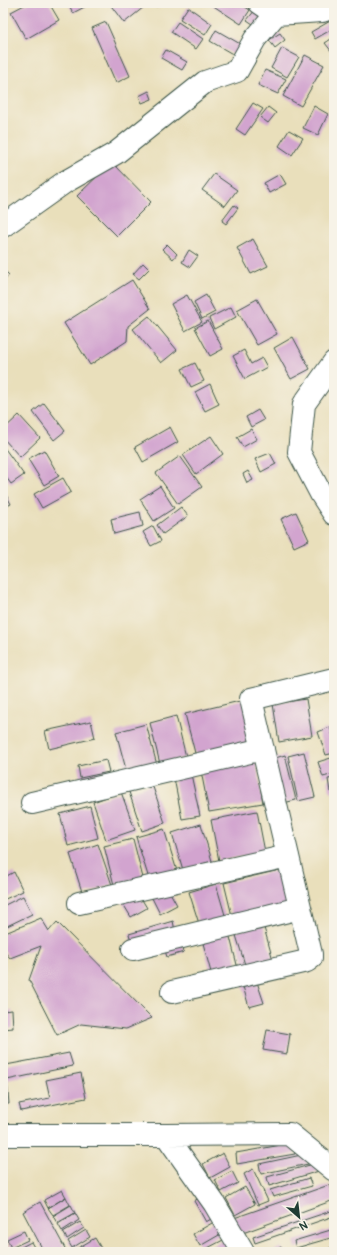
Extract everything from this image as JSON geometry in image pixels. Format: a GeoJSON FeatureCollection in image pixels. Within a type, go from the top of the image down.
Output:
{"type":"FeatureCollection","features":[{"type":"Feature","properties":{"kind":"street"},"geometry":{"type":"LineString","coordinates":[[3,226],[65,182],[116,153],[205,82],[237,71],[268,9],[322,11],[334,8]]}},
{"type":"Feature","properties":{"kind":"street"},"geometry":{"type":"LineString","coordinates":[[334,362],[304,404],[299,452],[321,494],[334,514]]}},
{"type":"Feature","properties":{"kind":"street"},"geometry":{"type":"LineString","coordinates":[[172,992],[307,961],[311,958],[251,698],[334,679]]}},
{"type":"Feature","properties":{"kind":"street"},"geometry":{"type":"LineString","coordinates":[[32,803],[263,749]]}},
{"type":"Feature","properties":{"kind":"street"},"geometry":{"type":"LineString","coordinates":[[79,904],[288,856]]}},
{"type":"Feature","properties":{"kind":"street"},"geometry":{"type":"LineString","coordinates":[[133,949],[300,908]]}},
{"type":"Feature","properties":{"kind":"street"},"geometry":{"type":"LineString","coordinates":[[3,1135],[290,1134],[334,1170]]}},
{"type":"Feature","properties":{"kind":"street"},"geometry":{"type":"LineString","coordinates":[[166,1135],[214,1203],[243,1252]]}},
{"type":"Feature","properties":{"kind":"building"},"geometry":{"type":"Polygon","coordinates":[[[28,3],[49,3],[59,20],[26,39],[11,12],[28,3]]]}},
{"type":"Feature","properties":{"kind":"building"},"geometry":{"type":"Polygon","coordinates":[[[68,3],[92,3],[73,13],[68,3]]]}},
{"type":"Feature","properties":{"kind":"building"},"geometry":{"type":"Polygon","coordinates":[[[109,3],[140,3],[144,7],[124,23],[109,3]]]}},
{"type":"Feature","properties":{"kind":"building"},"geometry":{"type":"Polygon","coordinates":[[[151,3],[160,3],[157,7],[151,3]]]}},
{"type":"Feature","properties":{"kind":"building"},"geometry":{"type":"Polygon","coordinates":[[[209,3],[239,3],[250,10],[241,24],[209,3]]]}},
{"type":"Feature","properties":{"kind":"building"},"geometry":{"type":"Polygon","coordinates":[[[188,7],[212,24],[205,35],[180,19],[188,7]]]}},
{"type":"Feature","properties":{"kind":"building"},"geometry":{"type":"Polygon","coordinates":[[[255,10],[263,16],[256,26],[247,20],[255,10]]]}},
{"type":"Feature","properties":{"kind":"building"},"geometry":{"type":"Polygon","coordinates":[[[332,20],[334,28],[315,39],[311,32],[332,20]]]}},
{"type":"Feature","properties":{"kind":"building"},"geometry":{"type":"Polygon","coordinates":[[[106,22],[130,76],[116,83],[92,28],[106,22]]]}},
{"type":"Feature","properties":{"kind":"building"},"geometry":{"type":"Polygon","coordinates":[[[178,22],[203,39],[196,49],[171,32],[178,22]]]}},
{"type":"Feature","properties":{"kind":"building"},"geometry":{"type":"Polygon","coordinates":[[[216,30],[242,45],[236,56],[210,41],[216,30]]]}},
{"type":"Feature","properties":{"kind":"building"},"geometry":{"type":"Polygon","coordinates":[[[280,33],[285,40],[275,48],[269,40],[280,33]]]}},
{"type":"Feature","properties":{"kind":"building"},"geometry":{"type":"Polygon","coordinates":[[[334,37],[334,50],[332,52],[325,43],[334,37]]]}},
{"type":"Feature","properties":{"kind":"building"},"geometry":{"type":"Polygon","coordinates":[[[282,48],[299,57],[287,77],[271,68],[282,48]]]}},
{"type":"Feature","properties":{"kind":"building"},"geometry":{"type":"Polygon","coordinates":[[[166,50],[187,62],[182,70],[161,58],[166,50]]]}},
{"type":"Feature","properties":{"kind":"building"},"geometry":{"type":"Polygon","coordinates":[[[305,55],[324,65],[301,106],[283,96],[305,55]]]}},
{"type":"Feature","properties":{"kind":"building"},"geometry":{"type":"Polygon","coordinates":[[[265,70],[286,79],[278,94],[258,85],[265,70]]]}},
{"type":"Feature","properties":{"kind":"building"},"geometry":{"type":"Polygon","coordinates":[[[149,91],[152,99],[142,103],[139,96],[149,91]]]}},
{"type":"Feature","properties":{"kind":"building"},"geometry":{"type":"Polygon","coordinates":[[[253,103],[263,109],[245,135],[236,129],[253,103]]]}},
{"type":"Feature","properties":{"kind":"building"},"geometry":{"type":"Polygon","coordinates":[[[314,106],[328,114],[318,135],[303,128],[314,106]]]}},
{"type":"Feature","properties":{"kind":"building"},"geometry":{"type":"Polygon","coordinates":[[[268,107],[276,113],[268,123],[260,117],[268,107]]]}},
{"type":"Feature","properties":{"kind":"building"},"geometry":{"type":"Polygon","coordinates":[[[289,130],[303,138],[292,155],[279,146],[289,130]]]}},
{"type":"Feature","properties":{"kind":"building"},"geometry":{"type":"Polygon","coordinates":[[[112,162],[151,202],[117,236],[77,196],[112,162]]]}},
{"type":"Feature","properties":{"kind":"building"},"geometry":{"type":"Polygon","coordinates":[[[214,174],[237,190],[225,206],[202,190],[214,174]]]}},
{"type":"Feature","properties":{"kind":"building"},"geometry":{"type":"Polygon","coordinates":[[[280,174],[286,184],[269,193],[264,183],[280,174]]]}},
{"type":"Feature","properties":{"kind":"building"},"geometry":{"type":"Polygon","coordinates":[[[234,205],[238,208],[226,224],[222,221],[234,205]]]}},
{"type":"Feature","properties":{"kind":"building"},"geometry":{"type":"Polygon","coordinates":[[[253,239],[268,266],[251,274],[237,248],[253,239]]]}},
{"type":"Feature","properties":{"kind":"building"},"geometry":{"type":"Polygon","coordinates":[[[167,244],[177,254],[173,259],[162,249],[167,244]]]}},
{"type":"Feature","properties":{"kind":"building"},"geometry":{"type":"Polygon","coordinates":[[[189,250],[198,256],[190,267],[182,262],[189,250]]]}},
{"type":"Feature","properties":{"kind":"building"},"geometry":{"type":"Polygon","coordinates":[[[143,263],[149,269],[139,279],[133,274],[143,263]]]}},
{"type":"Feature","properties":{"kind":"building"},"geometry":{"type":"Polygon","coordinates":[[[3,269],[9,275],[3,282],[3,269]]]}},
{"type":"Feature","properties":{"kind":"building"},"geometry":{"type":"Polygon","coordinates":[[[132,280],[150,309],[128,326],[127,341],[90,365],[64,323],[132,280]]]}},
{"type":"Feature","properties":{"kind":"building"},"geometry":{"type":"Polygon","coordinates":[[[187,295],[202,322],[185,331],[171,304],[187,295]]]}},
{"type":"Feature","properties":{"kind":"building"},"geometry":{"type":"Polygon","coordinates":[[[206,295],[215,312],[202,319],[194,302],[206,295]]]}},
{"type":"Feature","properties":{"kind":"building"},"geometry":{"type":"Polygon","coordinates":[[[257,299],[277,334],[257,345],[237,310],[257,299]]]}},
{"type":"Feature","properties":{"kind":"building"},"geometry":{"type":"Polygon","coordinates":[[[231,307],[236,317],[214,329],[209,318],[231,307]]]}},
{"type":"Feature","properties":{"kind":"building"},"geometry":{"type":"Polygon","coordinates":[[[149,316],[177,350],[161,363],[133,329],[149,316]]]}},
{"type":"Feature","properties":{"kind":"building"},"geometry":{"type":"Polygon","coordinates":[[[208,321],[223,349],[210,356],[195,328],[208,321]]]}},
{"type":"Feature","properties":{"kind":"building"},"geometry":{"type":"Polygon","coordinates":[[[293,337],[310,369],[291,379],[274,348],[293,337]]]}},
{"type":"Feature","properties":{"kind":"building"},"geometry":{"type":"Polygon","coordinates":[[[244,350],[251,364],[262,358],[267,367],[245,379],[233,356],[244,350]]]}},
{"type":"Feature","properties":{"kind":"building"},"geometry":{"type":"Polygon","coordinates":[[[195,363],[204,381],[191,387],[182,369],[195,363]]]}},
{"type":"Feature","properties":{"kind":"building"},"geometry":{"type":"Polygon","coordinates":[[[210,384],[219,404],[205,411],[195,392],[210,384]]]}},
{"type":"Feature","properties":{"kind":"building"},"geometry":{"type":"Polygon","coordinates":[[[44,403],[65,431],[54,440],[33,412],[44,403]]]}},
{"type":"Feature","properties":{"kind":"building"},"geometry":{"type":"Polygon","coordinates":[[[258,410],[264,420],[251,427],[246,417],[258,410]]]}},
{"type":"Feature","properties":{"kind":"building"},"geometry":{"type":"Polygon","coordinates":[[[19,415],[40,438],[20,457],[3,438],[3,430],[19,415]]]}},
{"type":"Feature","properties":{"kind":"building"},"geometry":{"type":"Polygon","coordinates":[[[170,427],[178,442],[143,462],[135,447],[170,427]]]}},
{"type":"Feature","properties":{"kind":"building"},"geometry":{"type":"Polygon","coordinates":[[[251,429],[257,439],[243,447],[237,437],[251,429]]]}},
{"type":"Feature","properties":{"kind":"building"},"geometry":{"type":"Polygon","coordinates":[[[211,436],[223,454],[196,474],[183,455],[211,436]]]}},
{"type":"Feature","properties":{"kind":"building"},"geometry":{"type":"Polygon","coordinates":[[[3,446],[24,475],[11,484],[3,473],[3,446]]]}},
{"type":"Feature","properties":{"kind":"building"},"geometry":{"type":"Polygon","coordinates":[[[44,450],[59,476],[44,485],[28,459],[44,450]]]}},
{"type":"Feature","properties":{"kind":"building"},"geometry":{"type":"Polygon","coordinates":[[[270,453],[276,464],[261,472],[255,459],[270,453]]]}},
{"type":"Feature","properties":{"kind":"building"},"geometry":{"type":"Polygon","coordinates":[[[180,456],[202,487],[178,504],[156,473],[180,456]]]}},
{"type":"Feature","properties":{"kind":"building"},"geometry":{"type":"Polygon","coordinates":[[[248,471],[253,480],[247,483],[243,474],[248,471]]]}},
{"type":"Feature","properties":{"kind":"building"},"geometry":{"type":"Polygon","coordinates":[[[63,478],[71,492],[42,508],[34,494],[63,478]]]}},
{"type":"Feature","properties":{"kind":"building"},"geometry":{"type":"Polygon","coordinates":[[[160,486],[174,508],[154,521],[140,499],[160,486]]]}},
{"type":"Feature","properties":{"kind":"building"},"geometry":{"type":"Polygon","coordinates":[[[3,489],[11,504],[3,508],[3,489]]]}},
{"type":"Feature","properties":{"kind":"building"},"geometry":{"type":"Polygon","coordinates":[[[181,507],[188,516],[163,534],[157,525],[181,507]]]}},
{"type":"Feature","properties":{"kind":"building"},"geometry":{"type":"Polygon","coordinates":[[[140,512],[143,526],[114,534],[111,519],[140,512]]]}},
{"type":"Feature","properties":{"kind":"building"},"geometry":{"type":"Polygon","coordinates":[[[296,512],[309,540],[294,547],[281,519],[296,512]]]}},
{"type":"Feature","properties":{"kind":"building"},"geometry":{"type":"Polygon","coordinates":[[[153,526],[161,541],[151,546],[143,532],[153,526]]]}},
{"type":"Feature","properties":{"kind":"building"},"geometry":{"type":"Polygon","coordinates":[[[306,699],[312,736],[279,742],[273,704],[306,699]]]}},
{"type":"Feature","properties":{"kind":"building"},"geometry":{"type":"Polygon","coordinates":[[[244,700],[254,742],[196,757],[185,714],[244,700]]]}},
{"type":"Feature","properties":{"kind":"building"},"geometry":{"type":"Polygon","coordinates":[[[176,716],[186,757],[160,764],[150,723],[176,716]]]}},
{"type":"Feature","properties":{"kind":"building"},"geometry":{"type":"Polygon","coordinates":[[[91,721],[95,738],[49,749],[45,731],[91,721]]]}},
{"type":"Feature","properties":{"kind":"building"},"geometry":{"type":"Polygon","coordinates":[[[146,724],[157,765],[127,773],[116,732],[146,724]]]}},
{"type":"Feature","properties":{"kind":"building"},"geometry":{"type":"Polygon","coordinates":[[[330,727],[334,740],[334,753],[326,755],[318,732],[330,727]]]}},
{"type":"Feature","properties":{"kind":"building"},"geometry":{"type":"Polygon","coordinates":[[[304,752],[315,797],[298,801],[288,756],[304,752]]]}},
{"type":"Feature","properties":{"kind":"building"},"geometry":{"type":"Polygon","coordinates":[[[285,755],[296,800],[279,804],[269,760],[285,755]]]}},
{"type":"Feature","properties":{"kind":"building"},"geometry":{"type":"Polygon","coordinates":[[[334,757],[334,774],[323,777],[318,762],[334,757]]]}},
{"type":"Feature","properties":{"kind":"building"},"geometry":{"type":"Polygon","coordinates":[[[106,760],[109,772],[80,778],[78,766],[106,760]]]}},
{"type":"Feature","properties":{"kind":"building"},"geometry":{"type":"Polygon","coordinates":[[[256,761],[263,803],[209,812],[201,771],[256,761]]]}},
{"type":"Feature","properties":{"kind":"building"},"geometry":{"type":"Polygon","coordinates":[[[191,774],[200,816],[182,819],[174,778],[191,774]]]}},
{"type":"Feature","properties":{"kind":"building"},"geometry":{"type":"Polygon","coordinates":[[[334,778],[334,791],[330,792],[328,779],[334,778]]]}},
{"type":"Feature","properties":{"kind":"building"},"geometry":{"type":"Polygon","coordinates":[[[152,784],[165,823],[142,831],[129,792],[152,784]]]}},
{"type":"Feature","properties":{"kind":"building"},"geometry":{"type":"Polygon","coordinates":[[[121,792],[135,830],[106,840],[93,802],[121,792]]]}},
{"type":"Feature","properties":{"kind":"building"},"geometry":{"type":"Polygon","coordinates":[[[90,806],[98,838],[68,846],[60,814],[90,806]]]}},
{"type":"Feature","properties":{"kind":"building"},"geometry":{"type":"Polygon","coordinates":[[[257,811],[265,852],[219,861],[211,820],[257,811]]]}},
{"type":"Feature","properties":{"kind":"building"},"geometry":{"type":"Polygon","coordinates":[[[201,824],[212,861],[183,870],[172,833],[201,824]]]}},
{"type":"Feature","properties":{"kind":"building"},"geometry":{"type":"Polygon","coordinates":[[[164,829],[177,871],[149,879],[136,837],[164,829]]]}},
{"type":"Feature","properties":{"kind":"building"},"geometry":{"type":"Polygon","coordinates":[[[133,839],[143,878],[114,885],[104,846],[133,839]]]}},
{"type":"Feature","properties":{"kind":"building"},"geometry":{"type":"Polygon","coordinates":[[[98,844],[112,885],[83,895],[70,854],[98,844]]]}},
{"type":"Feature","properties":{"kind":"building"},"geometry":{"type":"Polygon","coordinates":[[[284,869],[292,907],[233,920],[224,883],[284,869]]]}},
{"type":"Feature","properties":{"kind":"building"},"geometry":{"type":"Polygon","coordinates":[[[14,872],[23,891],[3,900],[3,878],[14,872]]]}},
{"type":"Feature","properties":{"kind":"building"},"geometry":{"type":"Polygon","coordinates":[[[216,884],[227,922],[201,930],[189,892],[216,884]]]}},
{"type":"Feature","properties":{"kind":"building"},"geometry":{"type":"Polygon","coordinates":[[[168,889],[177,905],[160,914],[152,898],[168,889]]]}},
{"type":"Feature","properties":{"kind":"building"},"geometry":{"type":"Polygon","coordinates":[[[138,893],[147,908],[131,917],[122,902],[138,893]]]}},
{"type":"Feature","properties":{"kind":"building"},"geometry":{"type":"Polygon","coordinates":[[[23,896],[32,914],[3,928],[3,906],[23,896]]]}},
{"type":"Feature","properties":{"kind":"building"},"geometry":{"type":"Polygon","coordinates":[[[41,918],[49,931],[57,922],[152,1018],[126,1029],[81,1024],[57,1035],[29,980],[41,946],[10,958],[3,950],[3,934],[41,918]]]}},
{"type":"Feature","properties":{"kind":"building"},"geometry":{"type":"Polygon","coordinates":[[[173,921],[175,931],[132,944],[129,934],[173,921]]]}},
{"type":"Feature","properties":{"kind":"building"},"geometry":{"type":"Polygon","coordinates":[[[263,924],[273,960],[246,968],[235,932],[263,924]]]}},
{"type":"Feature","properties":{"kind":"building"},"geometry":{"type":"Polygon","coordinates":[[[228,929],[238,969],[212,976],[201,936],[228,929]]]}},
{"type":"Feature","properties":{"kind":"building"},"geometry":{"type":"Polygon","coordinates":[[[180,939],[184,952],[167,957],[163,944],[180,939]]]}},
{"type":"Feature","properties":{"kind":"building"},"geometry":{"type":"Polygon","coordinates":[[[256,979],[264,1003],[249,1007],[242,983],[256,979]]]}},
{"type":"Feature","properties":{"kind":"building"},"geometry":{"type":"Polygon","coordinates":[[[12,1010],[13,1028],[3,1029],[3,1011],[12,1010]]]}},
{"type":"Feature","properties":{"kind":"building"},"geometry":{"type":"Polygon","coordinates":[[[267,1030],[290,1034],[287,1054],[263,1050],[267,1030]]]}},
{"type":"Feature","properties":{"kind":"building"},"geometry":{"type":"Polygon","coordinates":[[[3,1043],[6,1065],[69,1053],[73,1066],[7,1080],[9,1104],[3,1104],[3,1043]]]}},
{"type":"Feature","properties":{"kind":"building"},"geometry":{"type":"Polygon","coordinates":[[[81,1073],[86,1098],[21,1111],[19,1104],[50,1098],[46,1080],[81,1073]]]}},
{"type":"Feature","properties":{"kind":"building"},"geometry":{"type":"Polygon","coordinates":[[[293,1143],[295,1154],[237,1164],[236,1153],[293,1143]]]}},
{"type":"Feature","properties":{"kind":"building"},"geometry":{"type":"Polygon","coordinates":[[[223,1153],[230,1167],[210,1178],[203,1164],[223,1153]]]}},
{"type":"Feature","properties":{"kind":"building"},"geometry":{"type":"Polygon","coordinates":[[[306,1154],[308,1164],[261,1174],[259,1164],[306,1154]]]}},
{"type":"Feature","properties":{"kind":"building"},"geometry":{"type":"Polygon","coordinates":[[[317,1163],[319,1171],[269,1186],[267,1177],[317,1163]]]}},
{"type":"Feature","properties":{"kind":"building"},"geometry":{"type":"Polygon","coordinates":[[[253,1169],[268,1201],[258,1205],[244,1174],[253,1169]]]}},
{"type":"Feature","properties":{"kind":"building"},"geometry":{"type":"Polygon","coordinates":[[[232,1171],[238,1183],[221,1192],[215,1180],[232,1171]]]}},
{"type":"Feature","properties":{"kind":"building"},"geometry":{"type":"Polygon","coordinates":[[[309,1178],[312,1186],[273,1197],[270,1190],[309,1178]]]}},
{"type":"Feature","properties":{"kind":"building"},"geometry":{"type":"Polygon","coordinates":[[[329,1185],[334,1200],[240,1234],[234,1218],[329,1185]]]}},
{"type":"Feature","properties":{"kind":"building"},"geometry":{"type":"Polygon","coordinates":[[[245,1187],[255,1204],[235,1215],[226,1198],[245,1187]]]}},
{"type":"Feature","properties":{"kind":"building"},"geometry":{"type":"Polygon","coordinates":[[[62,1190],[66,1197],[48,1208],[44,1200],[62,1190]]]}},
{"type":"Feature","properties":{"kind":"building"},"geometry":{"type":"Polygon","coordinates":[[[204,1195],[216,1216],[206,1222],[194,1201],[204,1195]]]}},
{"type":"Feature","properties":{"kind":"building"},"geometry":{"type":"Polygon","coordinates":[[[66,1197],[70,1205],[53,1215],[48,1208],[66,1197]]]}},
{"type":"Feature","properties":{"kind":"building"},"geometry":{"type":"Polygon","coordinates":[[[40,1202],[67,1252],[44,1252],[23,1212],[40,1202]]]}},
{"type":"Feature","properties":{"kind":"building"},"geometry":{"type":"Polygon","coordinates":[[[71,1205],[75,1213],[57,1223],[53,1216],[71,1205]]]}},
{"type":"Feature","properties":{"kind":"building"},"geometry":{"type":"Polygon","coordinates":[[[334,1210],[334,1216],[255,1243],[253,1237],[334,1210]]]}},
{"type":"Feature","properties":{"kind":"building"},"geometry":{"type":"Polygon","coordinates":[[[75,1213],[79,1220],[62,1231],[58,1224],[75,1213]]]}},
{"type":"Feature","properties":{"kind":"building"},"geometry":{"type":"Polygon","coordinates":[[[219,1219],[226,1231],[200,1246],[193,1234],[219,1219]]]}},
{"type":"Feature","properties":{"kind":"building"},"geometry":{"type":"Polygon","coordinates":[[[80,1222],[84,1228],[67,1239],[63,1232],[80,1222]]]}},
{"type":"Feature","properties":{"kind":"building"},"geometry":{"type":"Polygon","coordinates":[[[334,1229],[334,1237],[296,1248],[294,1241],[334,1229]]]}},
{"type":"Feature","properties":{"kind":"building"},"geometry":{"type":"Polygon","coordinates":[[[86,1230],[90,1237],[72,1248],[68,1241],[86,1230]]]}},
{"type":"Feature","properties":{"kind":"building"},"geometry":{"type":"Polygon","coordinates":[[[24,1231],[28,1240],[11,1248],[7,1239],[24,1231]]]}},
{"type":"Feature","properties":{"kind":"building"},"geometry":{"type":"Polygon","coordinates":[[[95,1238],[102,1250],[99,1252],[71,1252],[95,1238]]]}},
{"type":"Feature","properties":{"kind":"building"},"geometry":{"type":"Polygon","coordinates":[[[227,1238],[233,1248],[224,1252],[200,1252],[227,1238]]]}},
{"type":"Feature","properties":{"kind":"building"},"geometry":{"type":"Polygon","coordinates":[[[31,1242],[35,1249],[29,1252],[12,1252],[31,1242]]]}},
{"type":"Feature","properties":{"kind":"building"},"geometry":{"type":"Polygon","coordinates":[[[334,1246],[334,1252],[322,1252],[334,1246]]]}},
{"type":"Feature","properties":{"kind":"building"},"geometry":{"type":"Polygon","coordinates":[[[281,1247],[284,1252],[272,1252],[281,1247]]]}}]}
